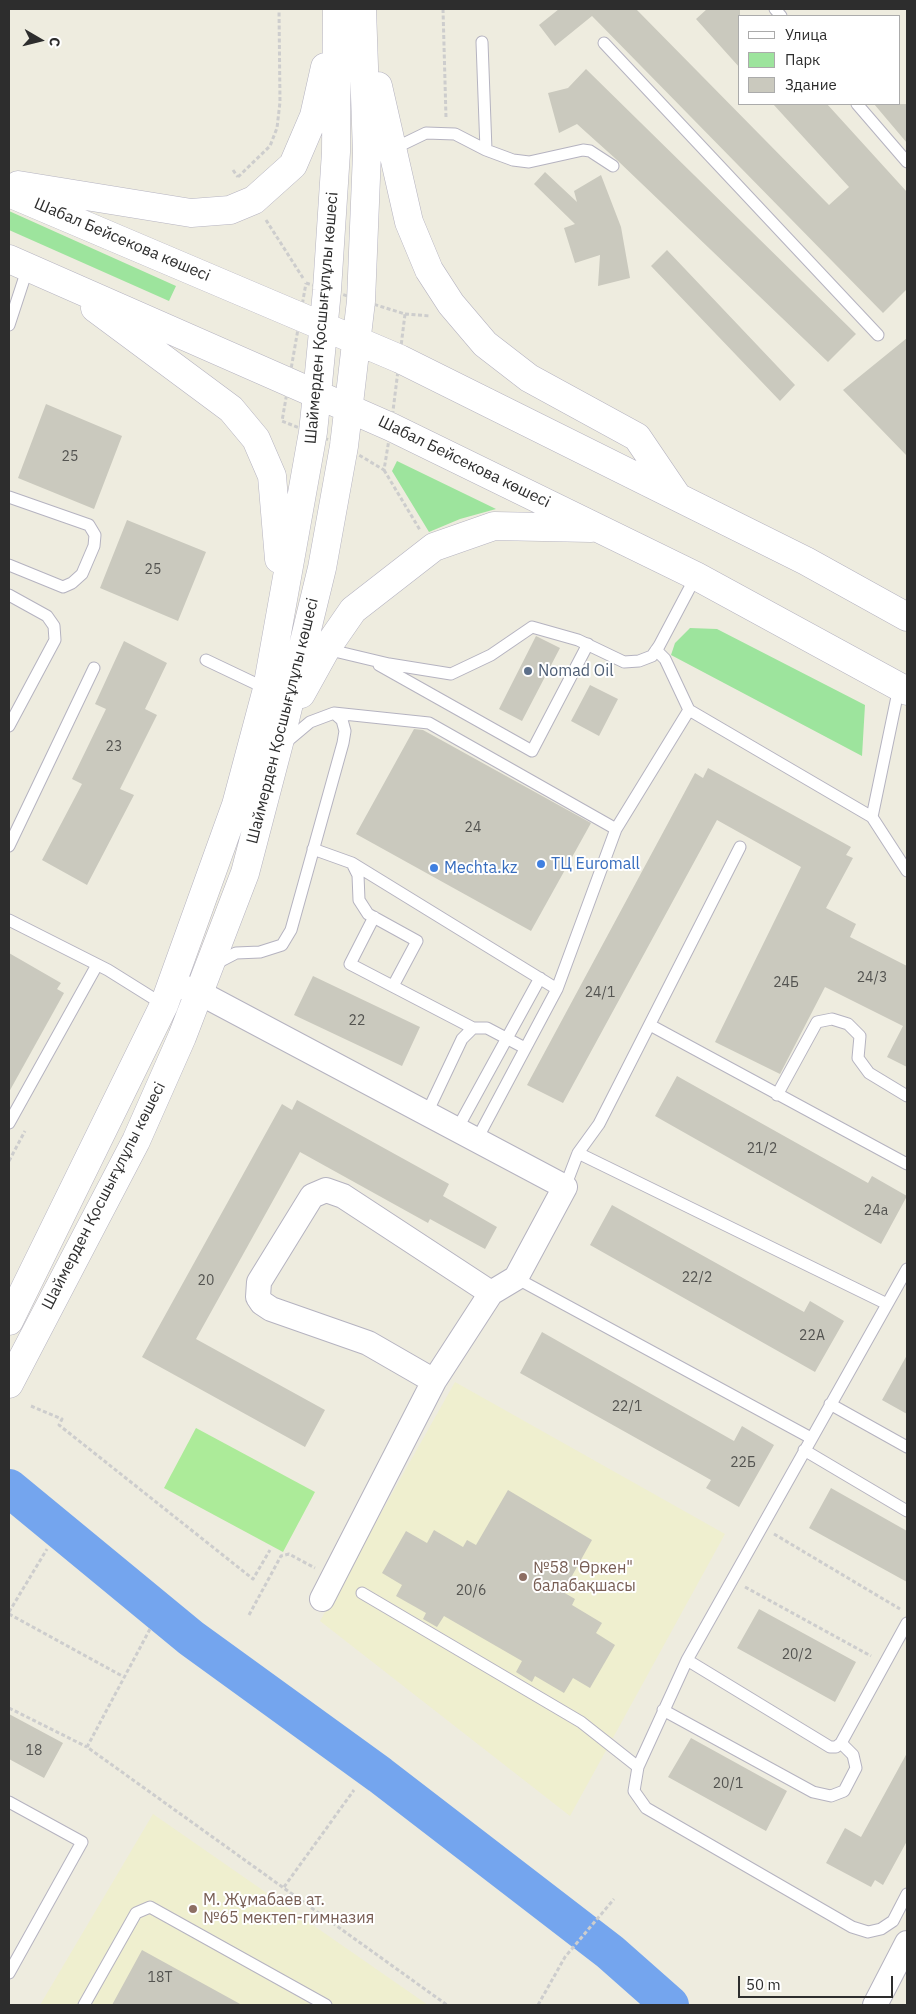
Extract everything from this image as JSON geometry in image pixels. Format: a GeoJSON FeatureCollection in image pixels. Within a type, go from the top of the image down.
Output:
{"type":"FeatureCollection","features":[{"type":"Feature","properties":{"kind":"main road"},"geometry":{"type":"LineString","coordinates":[[9,184],[191,213],[230,210],[254,200],[293,166],[314,116],[336,11]]}},
{"type":"Feature","properties":{"kind":"main road","name":"Шаймерден Қосшығұлұлы көшесі"},"geometry":{"type":"LineString","coordinates":[[9,1321],[168,994],[236,805],[267,689],[313,432],[317,394],[312,320],[336,152],[336,11]]}},
{"type":"Feature","properties":{"kind":"main road"},"geometry":{"type":"LineString","coordinates":[[363,13],[409,222],[429,270],[451,304],[485,344],[528,378],[637,437],[678,497]]}},
{"type":"Feature","properties":{"kind":"main road","name":"Шаймерден Қосшығұлұлы көшесі"},"geometry":{"type":"LineString","coordinates":[[9,1384],[136,1141],[200,993],[245,873],[281,736],[322,568],[344,446],[362,301],[367,153],[363,13]]}},
{"type":"Feature","properties":{"kind":"main road","name":"Шабал Бейсекова көшесі"},"geometry":{"type":"LineString","coordinates":[[9,193],[312,320],[400,359],[806,561],[907,617]]}},
{"type":"Feature","properties":{"kind":"main road","name":"Шабал Бейсекова көшесі"},"geometry":{"type":"LineString","coordinates":[[18,263],[391,427],[696,576],[903,689]]}},
{"type":"Feature","properties":{"kind":"main road"},"geometry":{"type":"LineString","coordinates":[[58,280],[231,409],[256,439],[272,476],[282,598]]}},
{"type":"Feature","properties":{"kind":"main road"},"geometry":{"type":"LineString","coordinates":[[281,736],[326,649],[354,610],[431,549],[494,526],[600,528]]}},
{"type":"Feature","properties":{"kind":"street"},"geometry":{"type":"LineString","coordinates":[[168,994],[200,993],[426,1115],[565,1187],[516,1278],[491,1292],[434,1381],[322,1599]]}},
{"type":"Feature","properties":{"kind":"street"},"geometry":{"type":"LineString","coordinates":[[434,1381],[368,1343],[271,1309],[262,1303],[258,1297],[259,1282],[312,1196],[326,1190],[343,1196],[491,1292]]}},
{"type":"Feature","properties":{"kind":"street"},"geometry":{"type":"LineString","coordinates":[[875,2005],[907,1943]]}},
{"type":"Feature","properties":{"kind":"lane"},"geometry":{"type":"LineString","coordinates":[[482,42],[486,150]]}},
{"type":"Feature","properties":{"kind":"lane"},"geometry":{"type":"LineString","coordinates":[[604,43],[878,335]]}},
{"type":"Feature","properties":{"kind":"lane"},"geometry":{"type":"LineString","coordinates":[[858,105],[907,162]]}},
{"type":"Feature","properties":{"kind":"lane"},"geometry":{"type":"LineString","coordinates":[[392,149],[426,133],[455,134],[486,150],[513,160],[529,162],[584,150],[590,151],[612,166]]}},
{"type":"Feature","properties":{"kind":"lane"},"geometry":{"type":"LineString","coordinates":[[9,325],[18,263]]}},
{"type":"Feature","properties":{"kind":"lane"},"geometry":{"type":"LineString","coordinates":[[9,497],[89,525],[95,535],[94,546],[82,574],[72,583],[63,587],[9,565]]}},
{"type":"Feature","properties":{"kind":"lane"},"geometry":{"type":"LineString","coordinates":[[326,649],[367,659],[451,674],[491,655],[532,627],[588,644],[624,662],[639,662],[652,656],[656,650],[696,576]]}},
{"type":"Feature","properties":{"kind":"lane"},"geometry":{"type":"LineString","coordinates":[[9,595],[47,616],[54,626],[54,640],[12,712],[9,726]]}},
{"type":"Feature","properties":{"kind":"lane"},"geometry":{"type":"LineString","coordinates":[[367,659],[532,751],[588,644]]}},
{"type":"Feature","properties":{"kind":"lane"},"geometry":{"type":"LineString","coordinates":[[656,650],[665,658],[689,710],[872,817],[907,871]]}},
{"type":"Feature","properties":{"kind":"lane"},"geometry":{"type":"LineString","coordinates":[[206,660],[267,689]]}},
{"type":"Feature","properties":{"kind":"lane"},"geometry":{"type":"LineString","coordinates":[[9,846],[94,668]]}},
{"type":"Feature","properties":{"kind":"lane"},"geometry":{"type":"LineString","coordinates":[[872,817],[903,689]]}},
{"type":"Feature","properties":{"kind":"lane"},"geometry":{"type":"LineString","coordinates":[[466,1136],[526,1048],[557,989],[616,829],[689,710]]}},
{"type":"Feature","properties":{"kind":"lane"},"geometry":{"type":"LineString","coordinates":[[281,736],[334,712],[429,723],[616,829]]}},
{"type":"Feature","properties":{"kind":"lane"},"geometry":{"type":"LineString","coordinates":[[210,968],[236,953],[260,952],[282,945],[291,930],[343,743],[345,731],[342,720],[334,712]]}},
{"type":"Feature","properties":{"kind":"lane"},"geometry":{"type":"LineString","coordinates":[[565,1187],[578,1153],[599,1124],[740,847]]}},
{"type":"Feature","properties":{"kind":"lane"},"geometry":{"type":"LineString","coordinates":[[313,849],[352,863],[557,989]]}},
{"type":"Feature","properties":{"kind":"lane"},"geometry":{"type":"LineString","coordinates":[[352,863],[358,875],[359,900],[368,914],[417,941],[393,986]]}},
{"type":"Feature","properties":{"kind":"lane"},"geometry":{"type":"LineString","coordinates":[[374,917],[350,964],[473,1028],[487,1028],[526,1048]]}},
{"type":"Feature","properties":{"kind":"lane"},"geometry":{"type":"LineString","coordinates":[[9,920],[97,965],[168,994]]}},
{"type":"Feature","properties":{"kind":"lane"},"geometry":{"type":"LineString","coordinates":[[9,1123],[97,965]]}},
{"type":"Feature","properties":{"kind":"lane"},"geometry":{"type":"LineString","coordinates":[[466,1136],[507,1038],[540,978]]}},
{"type":"Feature","properties":{"kind":"lane"},"geometry":{"type":"LineString","coordinates":[[777,1095],[817,1022],[832,1019],[848,1024],[860,1036],[858,1058],[869,1073],[907,1096]]}},
{"type":"Feature","properties":{"kind":"lane"},"geometry":{"type":"LineString","coordinates":[[650,1025],[907,1164]]}},
{"type":"Feature","properties":{"kind":"lane"},"geometry":{"type":"LineString","coordinates":[[426,1115],[462,1039],[473,1028]]}},
{"type":"Feature","properties":{"kind":"lane"},"geometry":{"type":"LineString","coordinates":[[578,1153],[888,1304]]}},
{"type":"Feature","properties":{"kind":"lane"},"geometry":{"type":"LineString","coordinates":[[907,1269],[687,1660],[638,1767],[634,1790],[646,1808],[852,1927],[868,1932],[881,1929],[893,1921],[907,1894]]}},
{"type":"Feature","properties":{"kind":"lane"},"geometry":{"type":"LineString","coordinates":[[516,1278],[811,1438]]}},
{"type":"Feature","properties":{"kind":"lane"},"geometry":{"type":"LineString","coordinates":[[830,1404],[907,1447]]}},
{"type":"Feature","properties":{"kind":"lane"},"geometry":{"type":"LineString","coordinates":[[804,1450],[907,1511]]}},
{"type":"Feature","properties":{"kind":"lane"},"geometry":{"type":"LineString","coordinates":[[362,1594],[581,1722],[638,1767]]}},
{"type":"Feature","properties":{"kind":"lane"},"geometry":{"type":"LineString","coordinates":[[687,1660],[830,1747],[836,1747],[841,1743],[907,1623]]}},
{"type":"Feature","properties":{"kind":"lane"},"geometry":{"type":"LineString","coordinates":[[664,1710],[813,1792],[831,1796],[844,1791],[856,1768],[853,1755],[841,1743]]}},
{"type":"Feature","properties":{"kind":"lane"},"geometry":{"type":"LineString","coordinates":[[9,1802],[82,1842],[9,1973]]}},
{"type":"Feature","properties":{"kind":"lane"},"geometry":{"type":"LineString","coordinates":[[84,2005],[136,1913],[150,1907],[326,2005]]}},
{"type":"Feature","properties":{"kind":"path"},"geometry":{"type":"LineString","coordinates":[[238,177],[270,146],[277,128],[280,102],[279,9]]}},
{"type":"Feature","properties":{"kind":"path"},"geometry":{"type":"LineString","coordinates":[[443,9],[446,121],[450,124]]}},
{"type":"Feature","properties":{"kind":"path"},"geometry":{"type":"LineString","coordinates":[[233,170],[306,283]]}},
{"type":"Feature","properties":{"kind":"path"},"geometry":{"type":"LineString","coordinates":[[362,301],[405,314],[384,470]]}},
{"type":"Feature","properties":{"kind":"path"},"geometry":{"type":"LineString","coordinates":[[289,381],[312,320]]}},
{"type":"Feature","properties":{"kind":"path"},"geometry":{"type":"LineString","coordinates":[[344,446],[384,470],[431,549]]}},
{"type":"Feature","properties":{"kind":"path"},"geometry":{"type":"LineString","coordinates":[[31,1406],[62,1419],[59,1425],[254,1579],[270,1550]]}},
{"type":"Feature","properties":{"kind":"path"},"geometry":{"type":"LineString","coordinates":[[761,1526],[907,1613]]}},
{"type":"Feature","properties":{"kind":"path"},"geometry":{"type":"LineString","coordinates":[[47,1549],[9,1613],[124,1677]]}},
{"type":"Feature","properties":{"kind":"path"},"geometry":{"type":"LineString","coordinates":[[249,1615],[281,1556],[289,1554],[333,1577]]}},
{"type":"Feature","properties":{"kind":"path"},"geometry":{"type":"LineString","coordinates":[[732,1579],[885,1664]]}},
{"type":"Feature","properties":{"kind":"path"},"geometry":{"type":"LineString","coordinates":[[87,1747],[150,1629]]}},
{"type":"Feature","properties":{"kind":"path"},"geometry":{"type":"LineString","coordinates":[[9,1708],[87,1747],[447,2005]]}},
{"type":"Feature","properties":{"kind":"path"},"geometry":{"type":"LineString","coordinates":[[284,1887],[354,1790]]}},
{"type":"Feature","properties":{"kind":"path"},"geometry":{"type":"LineString","coordinates":[[538,2005],[565,1957],[614,1899]]}},
{"type":"Feature","properties":{"kind":"shaded area","name":"№58 \"Өркен\" балабақшасы"},"geometry":{"type":"Polygon","coordinates":[[[455,1382],[725,1534],[570,1816],[320,1621],[455,1382]]]}},
{"type":"Feature","properties":{"kind":"shaded area","name":"М. Жұмабаев ат. №65 мектеп-гимназия"},"geometry":{"type":"Polygon","coordinates":[[[153,1814],[428,2005],[40,2005],[153,1814]]]}},
{"type":"Feature","properties":{"kind":"green space"},"geometry":{"type":"Polygon","coordinates":[[[9,211],[176,286],[169,301],[9,230],[9,211]]]}},
{"type":"Feature","properties":{"kind":"green space"},"geometry":{"type":"Polygon","coordinates":[[[397,461],[496,509],[460,519],[429,532],[392,471],[397,461]]]}},
{"type":"Feature","properties":{"kind":"green space"},"geometry":{"type":"Polygon","coordinates":[[[690,628],[717,629],[865,705],[862,756],[671,655],[675,643],[690,628]]]}},
{"type":"Feature","properties":{"kind":"green space"},"geometry":{"type":"Polygon","coordinates":[[[196,1428],[315,1492],[283,1552],[164,1488],[196,1428]]]}},
{"type":"Feature","properties":{"kind":"building"},"geometry":{"type":"Polygon","coordinates":[[[559,9],[636,9],[829,205],[849,187],[774,105],[828,105],[907,192],[907,289],[883,313],[592,16],[555,46],[539,25],[559,9]]]}},
{"type":"Feature","properties":{"kind":"building"},"geometry":{"type":"Polygon","coordinates":[[[707,9],[740,9],[740,15],[738,15],[738,66],[696,19],[707,9]]]}},
{"type":"Feature","properties":{"kind":"building"},"geometry":{"type":"Polygon","coordinates":[[[586,69],[856,334],[828,362],[577,124],[559,133],[548,93],[568,88],[586,69]]]}},
{"type":"Feature","properties":{"kind":"building"},"geometry":{"type":"Polygon","coordinates":[[[907,104],[907,143],[875,105],[907,104]]]}},
{"type":"Feature","properties":{"kind":"building"},"geometry":{"type":"Polygon","coordinates":[[[545,172],[577,202],[574,191],[601,175],[621,227],[630,278],[598,286],[600,255],[575,263],[564,228],[575,224],[534,184],[545,172]]]}},
{"type":"Feature","properties":{"kind":"building"},"geometry":{"type":"Polygon","coordinates":[[[667,250],[795,385],[780,401],[651,266],[667,250]]]}},
{"type":"Feature","properties":{"kind":"building"},"geometry":{"type":"Polygon","coordinates":[[[907,338],[907,456],[843,390],[907,338]]]}},
{"type":"Feature","properties":{"kind":"building"},"geometry":{"type":"Polygon","coordinates":[[[46,404],[122,436],[94,509],[18,478],[46,404]]]}},
{"type":"Feature","properties":{"kind":"building"},"geometry":{"type":"Polygon","coordinates":[[[127,520],[206,552],[178,621],[100,588],[127,520]]]}},
{"type":"Feature","properties":{"kind":"building"},"geometry":{"type":"Polygon","coordinates":[[[536,636],[560,648],[522,721],[499,709],[536,636]]]}},
{"type":"Feature","properties":{"kind":"building"},"geometry":{"type":"Polygon","coordinates":[[[124,641],[167,663],[145,709],[157,715],[120,789],[134,795],[87,885],[42,860],[82,784],[72,779],[106,709],[95,704],[124,641]]]}},
{"type":"Feature","properties":{"kind":"building"},"geometry":{"type":"Polygon","coordinates":[[[590,685],[618,699],[599,736],[571,721],[590,685]]]}},
{"type":"Feature","properties":{"kind":"building"},"geometry":{"type":"Polygon","coordinates":[[[414,729],[423,730],[591,823],[531,931],[356,834],[414,729]]]}},
{"type":"Feature","properties":{"kind":"building"},"geometry":{"type":"Polygon","coordinates":[[[708,768],[851,847],[846,855],[853,858],[826,908],[856,924],[850,937],[907,966],[907,1067],[887,1057],[903,1026],[825,987],[780,1074],[715,1042],[801,867],[717,820],[563,1103],[527,1085],[695,773],[703,778],[708,768]]]}},
{"type":"Feature","properties":{"kind":"building"},"geometry":{"type":"Polygon","coordinates":[[[9,953],[61,983],[57,989],[64,993],[9,1092],[9,953]]]}},
{"type":"Feature","properties":{"kind":"building"},"geometry":{"type":"Polygon","coordinates":[[[313,976],[420,1027],[402,1066],[294,1015],[313,976]]]}},
{"type":"Feature","properties":{"kind":"building"},"geometry":{"type":"Polygon","coordinates":[[[677,1076],[868,1183],[872,1176],[907,1196],[881,1244],[655,1116],[677,1076]]]}},
{"type":"Feature","properties":{"kind":"building"},"geometry":{"type":"Polygon","coordinates":[[[297,1100],[449,1184],[443,1196],[497,1227],[485,1249],[430,1219],[428,1223],[300,1152],[196,1339],[325,1410],[305,1447],[142,1357],[282,1104],[292,1110],[297,1100]]]}},
{"type":"Feature","properties":{"kind":"building"},"geometry":{"type":"Polygon","coordinates":[[[612,1205],[804,1312],[810,1301],[844,1321],[815,1372],[590,1245],[612,1205]]]}},
{"type":"Feature","properties":{"kind":"building"},"geometry":{"type":"Polygon","coordinates":[[[542,1332],[734,1441],[742,1426],[774,1445],[739,1507],[706,1488],[711,1480],[520,1373],[542,1332]]]}},
{"type":"Feature","properties":{"kind":"building"},"geometry":{"type":"Polygon","coordinates":[[[907,1355],[907,1414],[882,1400],[907,1355]]]}},
{"type":"Feature","properties":{"kind":"building"},"geometry":{"type":"Polygon","coordinates":[[[831,1488],[907,1531],[907,1582],[809,1528],[831,1488]]]}},
{"type":"Feature","properties":{"kind":"building"},"geometry":{"type":"Polygon","coordinates":[[[508,1490],[592,1540],[563,1592],[575,1599],[572,1605],[602,1623],[596,1633],[615,1645],[590,1688],[573,1678],[564,1693],[535,1676],[532,1682],[516,1672],[522,1661],[444,1616],[437,1627],[423,1619],[426,1613],[396,1596],[402,1585],[382,1573],[406,1531],[427,1543],[434,1530],[463,1547],[467,1540],[476,1545],[508,1490]]]}},
{"type":"Feature","properties":{"kind":"building"},"geometry":{"type":"Polygon","coordinates":[[[759,1609],[856,1662],[835,1702],[737,1648],[759,1609]]]}},
{"type":"Feature","properties":{"kind":"building"},"geometry":{"type":"Polygon","coordinates":[[[9,1714],[63,1743],[44,1778],[9,1759],[9,1714]]]}},
{"type":"Feature","properties":{"kind":"building"},"geometry":{"type":"Polygon","coordinates":[[[691,1738],[787,1791],[766,1831],[668,1777],[691,1738]]]}},
{"type":"Feature","properties":{"kind":"building"},"geometry":{"type":"Polygon","coordinates":[[[907,1753],[907,1841],[883,1885],[875,1880],[871,1887],[826,1863],[845,1828],[861,1837],[907,1753]]]}},
{"type":"Feature","properties":{"kind":"building"},"geometry":{"type":"Polygon","coordinates":[[[142,1950],[242,2005],[112,2005],[142,1950]]]}},
{"type":"Feature","properties":{"kind":"waterway"},"geometry":{"type":"LineString","coordinates":[[9,1488],[191,1638],[380,1775],[610,1952],[670,2005]]}},
{"type":"Feature","properties":{"kind":"place","name":"Nomad Oil"},"geometry":{"type":"Point","coordinates":[528,671]}},
{"type":"Feature","properties":{"kind":"place","name":"ТЦ Euromall"},"geometry":{"type":"Point","coordinates":[541,864]}},
{"type":"Feature","properties":{"kind":"place","name":"Mechta.kz"},"geometry":{"type":"Point","coordinates":[434,868]}},
{"type":"Feature","properties":{"kind":"place","name":"№58 \"Өркен\" балабақшасы"},"geometry":{"type":"Point","coordinates":[523,1577]}},
{"type":"Feature","properties":{"kind":"place","name":"М. Жұмабаев ат. №65 мектеп-гимназия"},"geometry":{"type":"Point","coordinates":[193,1909]}}]}
